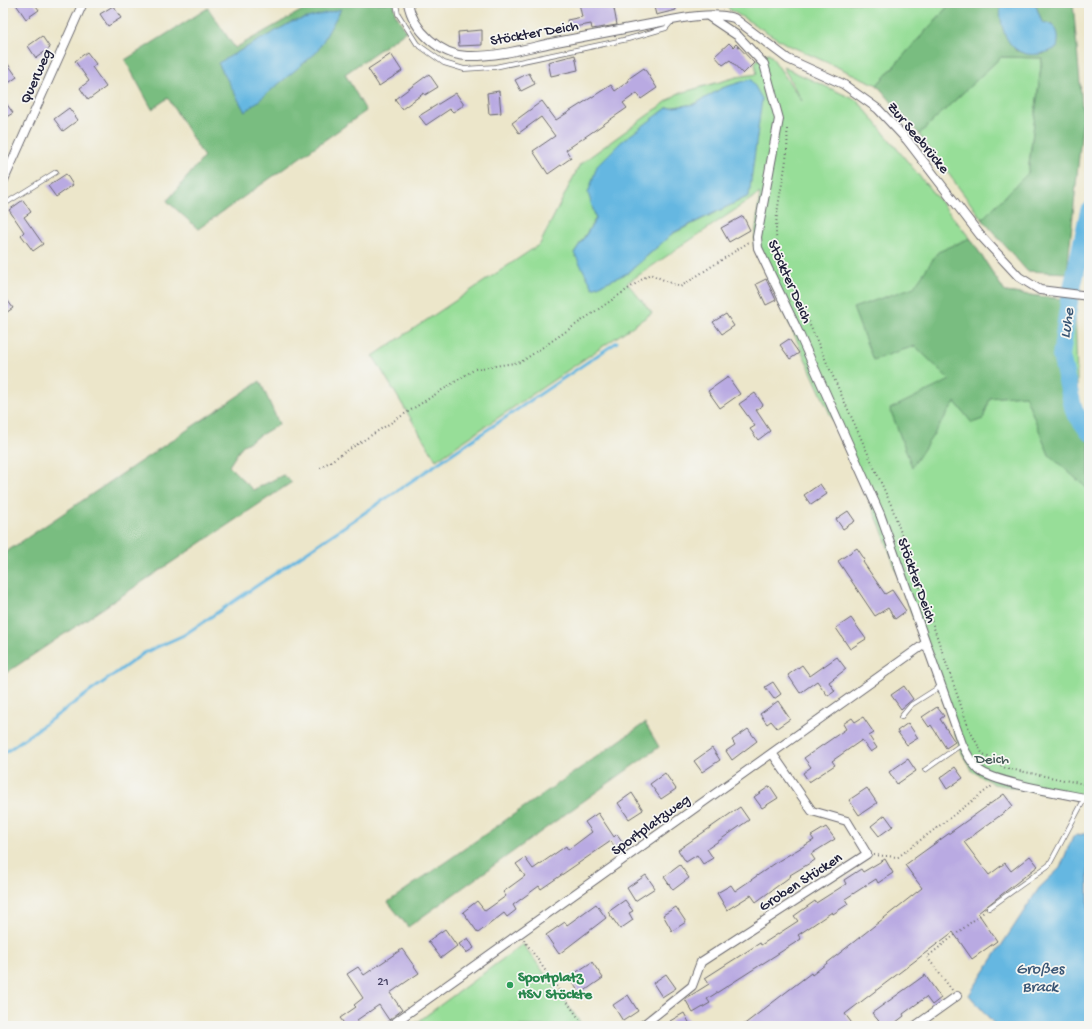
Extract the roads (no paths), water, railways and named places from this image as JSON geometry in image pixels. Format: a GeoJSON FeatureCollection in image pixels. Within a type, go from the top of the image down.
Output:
{"type":"FeatureCollection","features":[{"type":"Feature","properties":{"kind":"street","name":"Querweg"},"geometry":{"type":"LineString","coordinates":[[3,182],[83,3]]}},
{"type":"Feature","properties":{"kind":"street","name":"Stöckter Deich"},"geometry":{"type":"LineString","coordinates":[[408,3],[416,23],[427,37],[445,50],[467,56],[505,52],[674,19],[708,16],[738,36],[764,64],[779,119],[757,237],[764,261],[796,327],[880,514],[962,744],[968,756],[980,770],[999,780],[1087,798]]}},
{"type":"Feature","properties":{"kind":"street","name":"Zur Seebrücke"},"geometry":{"type":"LineString","coordinates":[[708,16],[734,18],[788,59],[843,84],[862,96],[878,109],[907,140],[980,235],[1008,268],[1029,284],[1040,290],[1087,295]]}},
{"type":"Feature","properties":{"kind":"street","name":"Sportplatzweg"},"geometry":{"type":"LineString","coordinates":[[390,1026],[926,643]]}},
{"type":"Feature","properties":{"kind":"street","name":"Groben Stücken"},"geometry":{"type":"LineString","coordinates":[[642,1026],[692,986],[701,962],[867,854],[847,821],[812,811],[772,753]]}},
{"type":"Feature","properties":{"kind":"street"},"geometry":{"type":"LineString","coordinates":[[915,1026],[957,996]]}},
{"type":"Feature","properties":{"kind":"lane"},"geometry":{"type":"LineString","coordinates":[[396,3],[398,14],[417,44],[444,63],[464,69],[495,67],[628,39],[666,28],[674,19]]}},
{"type":"Feature","properties":{"kind":"lane"},"geometry":{"type":"LineString","coordinates":[[3,205],[56,172]]}},
{"type":"Feature","properties":{"kind":"lane"},"geometry":{"type":"LineString","coordinates":[[901,717],[911,705],[941,686]]}},
{"type":"Feature","properties":{"kind":"lane"},"geometry":{"type":"LineString","coordinates":[[925,770],[962,744]]}},
{"type":"Feature","properties":{"kind":"lane","name":"Stöckter Deich"},"geometry":{"type":"LineString","coordinates":[[989,908],[1049,865],[1087,798]]}},
{"type":"Feature","properties":{"kind":"water"},"geometry":{"type":"Polygon","coordinates":[[[1007,3],[1035,3],[1042,22],[1052,25],[1057,30],[1057,48],[1033,55],[1023,53],[1015,49],[1009,42],[1004,32],[1001,21],[1000,8],[1007,3]]]}},
{"type":"Feature","properties":{"kind":"water"},"geometry":{"type":"Polygon","coordinates":[[[341,9],[317,52],[245,112],[218,63],[292,22],[341,9]]]}},
{"type":"Feature","properties":{"kind":"water"},"geometry":{"type":"Polygon","coordinates":[[[751,79],[762,99],[749,196],[673,233],[628,273],[593,288],[574,253],[596,219],[588,193],[597,166],[621,142],[667,108],[695,104],[722,88],[751,79]]]}},
{"type":"Feature","properties":{"kind":"water","name":"Großes Brack"},"geometry":{"type":"Polygon","coordinates":[[[1088,833],[1089,1026],[996,1026],[969,995],[1039,888],[1060,868],[1073,836],[1088,833]]]}},
{"type":"Feature","properties":{"kind":"waterway","name":"Luhe"},"geometry":{"type":"LineString","coordinates":[[1089,211],[1069,302],[1061,356],[1074,411],[1089,432]]}},
{"type":"Feature","properties":{"kind":"waterway"},"geometry":{"type":"LineString","coordinates":[[3,754],[144,653],[184,635],[617,342]]}},
{"type":"Feature","properties":{"kind":"place","name":"Sportplatz HSV Stöckte"},"geometry":{"type":"Point","coordinates":[510,985]}},
{"type":"Feature","properties":{"kind":"park label","name":"Deich"},"geometry":{"type":"Point","coordinates":[992,758]}}]}
